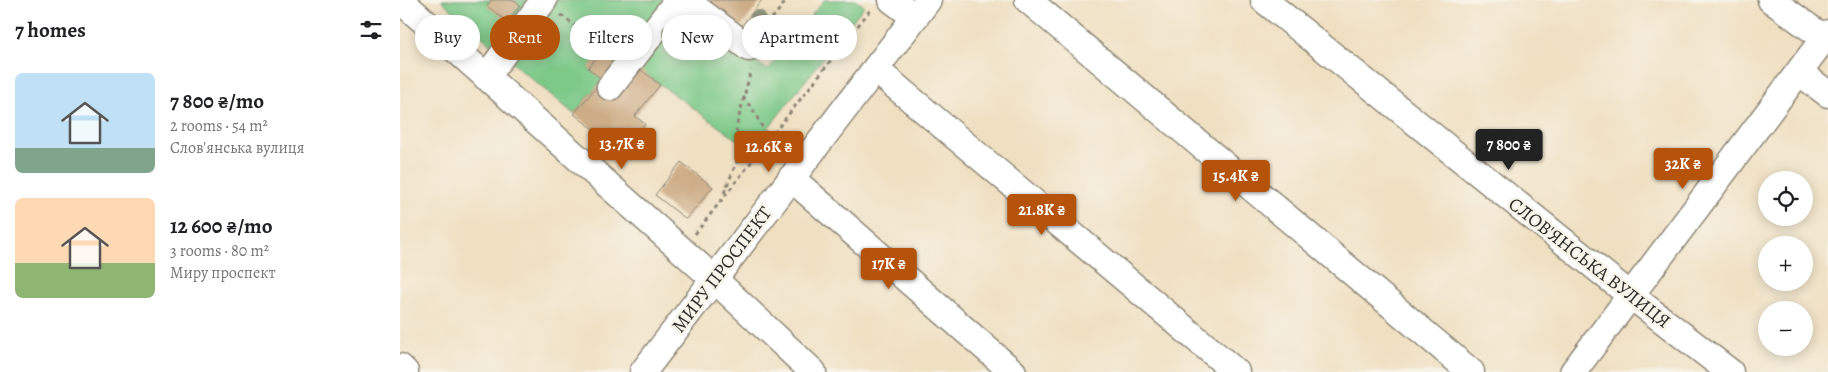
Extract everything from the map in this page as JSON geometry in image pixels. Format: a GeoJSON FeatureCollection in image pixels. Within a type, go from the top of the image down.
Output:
{"type":"FeatureCollection","features":[{"type":"Feature","properties":{"kind":"street"},"geometry":{"type":"LineString","coordinates":[[400,0],[682,250],[813,372]]}},
{"type":"Feature","properties":{"kind":"street"},"geometry":{"type":"LineString","coordinates":[[610,87],[678,0]]}},
{"type":"Feature","properties":{"kind":"street"},"geometry":{"type":"LineString","coordinates":[[685,0],[742,43]]}},
{"type":"Feature","properties":{"kind":"street"},"geometry":{"type":"LineString","coordinates":[[1028,0],[1471,372]]}},
{"type":"Feature","properties":{"kind":"street","name":"СЛОВ'ЯНСЬКА ВУЛИЦЯ"},"geometry":{"type":"LineString","coordinates":[[1264,0],[1630,295],[1730,372]]}},
{"type":"Feature","properties":{"kind":"street"},"geometry":{"type":"LineString","coordinates":[[1573,372],[1826,36],[1771,0]]}},
{"type":"Feature","properties":{"kind":"street"},"geometry":{"type":"LineString","coordinates":[[486,77],[543,1]]}},
{"type":"Feature","properties":{"kind":"street"},"geometry":{"type":"LineString","coordinates":[[881,5],[921,9]]}},
{"type":"Feature","properties":{"kind":"street","name":"МИРУ ПРОСПЕКТ"},"geometry":{"type":"LineString","coordinates":[[643,372],[921,9]]}},
{"type":"Feature","properties":{"kind":"street"},"geometry":{"type":"LineString","coordinates":[[875,69],[1236,372]]}},
{"type":"Feature","properties":{"kind":"street"},"geometry":{"type":"LineString","coordinates":[[1799,72],[1828,94]]}},
{"type":"Feature","properties":{"kind":"street"},"geometry":{"type":"LineString","coordinates":[[791,178],[1013,372]]}},
{"type":"Feature","properties":{"kind":"street"},"geometry":{"type":"LineString","coordinates":[[400,367],[405,372]]}},
{"type":"Feature","properties":{"kind":"path"},"geometry":{"type":"LineString","coordinates":[[775,15],[787,0]]}},
{"type":"Feature","properties":{"kind":"path"},"geometry":{"type":"LineString","coordinates":[[543,1],[601,45],[606,42],[631,61]]}},
{"type":"Feature","properties":{"kind":"path"},"geometry":{"type":"LineString","coordinates":[[682,250],[769,139],[881,5]]}},
{"type":"Feature","properties":{"kind":"path"},"geometry":{"type":"LineString","coordinates":[[723,197],[740,154],[736,128],[752,67],[751,60]]}},
{"type":"Feature","properties":{"kind":"path"},"geometry":{"type":"LineString","coordinates":[[743,97],[753,110],[769,139]]}},
{"type":"Feature","properties":{"kind":"green space"},"geometry":{"type":"Polygon","coordinates":[[[441,0],[673,0],[693,15],[662,15],[662,60],[732,60],[732,43],[742,51],[742,60],[754,60],[768,70],[776,60],[822,60],[751,150],[639,69],[598,85],[574,114],[509,60],[560,60],[560,15],[490,15],[490,44],[480,35],[480,15],[458,15],[441,0]]]}},
{"type":"Feature","properties":{"kind":"green space"},"geometry":{"type":"Polygon","coordinates":[[[824,0],[856,0],[864,6],[857,15],[812,15],[824,0]]]}},
{"type":"Feature","properties":{"kind":"building"},"geometry":{"type":"Polygon","coordinates":[[[491,0],[514,0],[520,5],[512,15],[498,15],[487,6],[491,0]]]}},
{"type":"Feature","properties":{"kind":"building"},"geometry":{"type":"Polygon","coordinates":[[[712,0],[762,0],[750,15],[742,15],[742,25],[740,28],[732,22],[732,15],[722,15],[709,5],[712,0]]]}},
{"type":"Feature","properties":{"kind":"building"},"geometry":{"type":"Polygon","coordinates":[[[595,60],[623,60],[605,82],[588,68],[595,60]]]}},
{"type":"Feature","properties":{"kind":"building"},"geometry":{"type":"Polygon","coordinates":[[[639,68],[660,85],[635,116],[645,124],[622,152],[574,114],[598,85],[639,68]]]}},
{"type":"Feature","properties":{"kind":"building"},"geometry":{"type":"Polygon","coordinates":[[[681,162],[713,187],[686,219],[655,195],[681,162]]]}}]}
